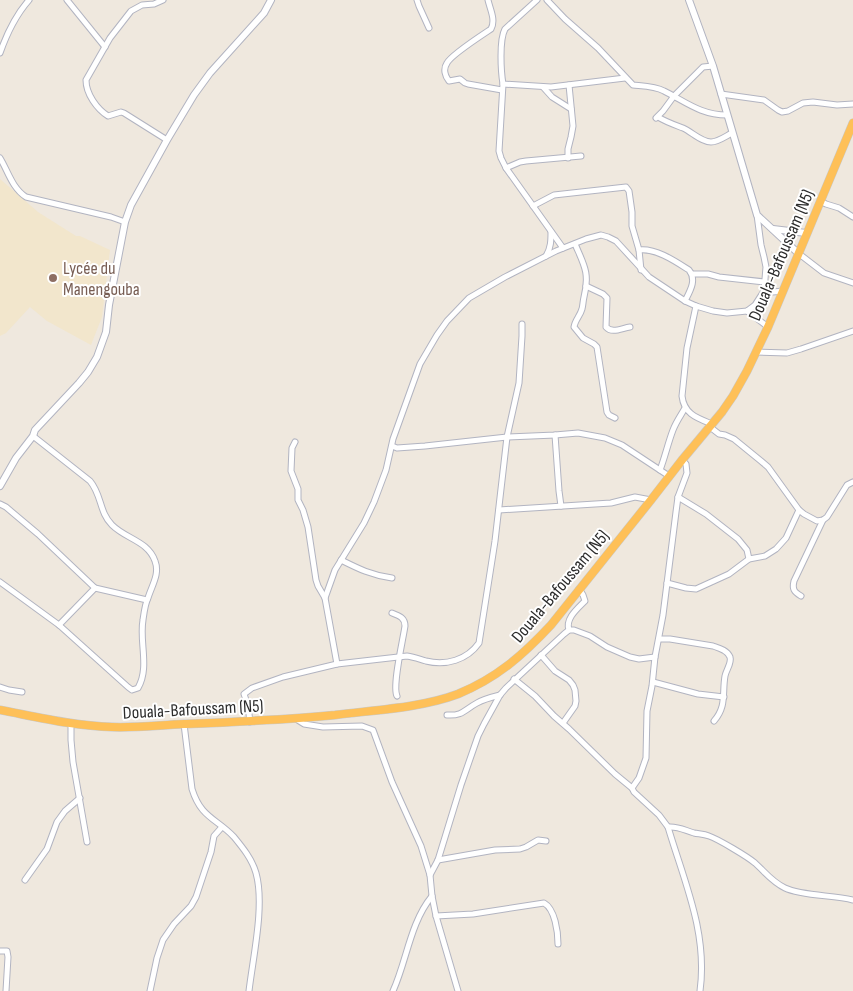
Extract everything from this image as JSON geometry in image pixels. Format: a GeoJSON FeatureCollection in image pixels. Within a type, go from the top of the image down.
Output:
{"type":"FeatureCollection","features":[{"type":"Feature","properties":{"kind":"highway","name":"Douala-Bafoussam (N5)"},"geometry":{"type":"LineString","coordinates":[[0,710],[72,724],[124,728],[295,719],[422,704],[456,694],[480,684],[513,663],[551,625],[733,396],[768,327],[853,123]]}},
{"type":"Feature","properties":{"kind":"street"},"geometry":{"type":"LineString","coordinates":[[0,53],[12,22],[29,0]]}},
{"type":"Feature","properties":{"kind":"street"},"geometry":{"type":"LineString","coordinates":[[68,0],[105,47]]}},
{"type":"Feature","properties":{"kind":"street"},"geometry":{"type":"LineString","coordinates":[[164,0],[154,4],[142,5],[131,11],[110,38],[86,80],[89,94],[108,116],[121,112],[124,113],[167,140]]}},
{"type":"Feature","properties":{"kind":"street"},"geometry":{"type":"LineString","coordinates":[[0,486],[35,430],[88,372],[96,357],[106,332],[109,305],[125,222],[131,205],[167,140],[194,95],[210,73],[264,12],[271,0]]}},
{"type":"Feature","properties":{"kind":"street"},"geometry":{"type":"LineString","coordinates":[[417,0],[429,28]]}},
{"type":"Feature","properties":{"kind":"street"},"geometry":{"type":"LineString","coordinates":[[488,0],[494,20],[493,25],[491,29],[450,58],[445,66],[446,77],[449,81],[460,79],[468,84],[502,87],[543,87],[625,78]]}},
{"type":"Feature","properties":{"kind":"street"},"geometry":{"type":"LineString","coordinates":[[537,0],[502,33],[499,151],[500,158],[506,168],[563,248]]}},
{"type":"Feature","properties":{"kind":"street"},"geometry":{"type":"LineString","coordinates":[[547,0],[598,48],[633,85],[663,90],[703,112],[727,115]]}},
{"type":"Feature","properties":{"kind":"street"},"geometry":{"type":"LineString","coordinates":[[325,598],[335,570],[364,523],[374,502],[420,364],[436,334],[469,298],[546,256],[594,236],[608,237],[616,241],[641,270],[657,283],[685,301],[713,312],[747,311],[755,305],[764,291],[766,267],[760,245],[757,215],[721,94],[689,0]]}},
{"type":"Feature","properties":{"kind":"street"},"geometry":{"type":"LineString","coordinates":[[712,66],[703,67],[674,96],[657,118],[682,128],[707,142],[716,142],[732,133]]}},
{"type":"Feature","properties":{"kind":"street"},"geometry":{"type":"LineString","coordinates":[[568,158],[572,132],[569,85]]}},
{"type":"Feature","properties":{"kind":"street"},"geometry":{"type":"LineString","coordinates":[[543,87],[552,97],[571,109]]}},
{"type":"Feature","properties":{"kind":"street"},"geometry":{"type":"LineString","coordinates":[[721,94],[764,100],[782,112],[803,103],[853,104]]}},
{"type":"Feature","properties":{"kind":"street"},"geometry":{"type":"LineString","coordinates":[[506,168],[526,161],[581,156]]}},
{"type":"Feature","properties":{"kind":"street"},"geometry":{"type":"LineString","coordinates":[[0,158],[18,191],[26,197],[125,222]]}},
{"type":"Feature","properties":{"kind":"street"},"geometry":{"type":"LineString","coordinates":[[533,206],[545,198],[554,195],[626,187],[629,191],[632,226],[639,250],[641,270]]}},
{"type":"Feature","properties":{"kind":"street"},"geometry":{"type":"LineString","coordinates":[[820,201],[839,208],[853,217]]}},
{"type":"Feature","properties":{"kind":"street"},"geometry":{"type":"LineString","coordinates":[[757,215],[798,253],[824,272],[853,283]]}},
{"type":"Feature","properties":{"kind":"street"},"geometry":{"type":"LineString","coordinates":[[773,229],[806,233]]}},
{"type":"Feature","properties":{"kind":"street"},"geometry":{"type":"LineString","coordinates":[[546,256],[551,244],[551,232]]}},
{"type":"Feature","properties":{"kind":"street"},"geometry":{"type":"LineString","coordinates":[[574,244],[586,270],[586,286],[582,308],[574,327],[582,338],[597,347],[607,412],[608,415],[616,418]]}},
{"type":"Feature","properties":{"kind":"street"},"geometry":{"type":"LineString","coordinates":[[639,250],[658,253],[684,267],[692,274],[692,286],[685,301]]}},
{"type":"Feature","properties":{"kind":"street"},"geometry":{"type":"LineString","coordinates":[[692,274],[765,282]]}},
{"type":"Feature","properties":{"kind":"street"},"geometry":{"type":"LineString","coordinates":[[586,286],[606,296],[606,327],[609,330],[630,327]]}},
{"type":"Feature","properties":{"kind":"street"},"geometry":{"type":"LineString","coordinates":[[764,291],[783,291]]}},
{"type":"Feature","properties":{"kind":"street"},"geometry":{"type":"LineString","coordinates":[[696,306],[687,348],[682,396],[685,408],[719,434],[734,439],[761,461],[799,510],[817,521],[823,520]]}},
{"type":"Feature","properties":{"kind":"street"},"geometry":{"type":"LineString","coordinates":[[747,311],[768,327]]}},
{"type":"Feature","properties":{"kind":"street"},"geometry":{"type":"LineString","coordinates":[[250,722],[244,694],[252,688],[283,677],[337,664],[400,657],[416,657],[436,662],[454,661],[474,650],[479,643],[495,541],[507,437],[519,383],[522,324]]}},
{"type":"Feature","properties":{"kind":"street"},"geometry":{"type":"LineString","coordinates":[[756,352],[787,353],[801,350],[853,331]]}},
{"type":"Feature","properties":{"kind":"street"},"geometry":{"type":"LineString","coordinates":[[660,470],[672,432],[685,408]]}},
{"type":"Feature","properties":{"kind":"street"},"geometry":{"type":"LineString","coordinates":[[392,446],[397,448],[507,437],[578,433],[605,438],[622,445],[669,476]]}},
{"type":"Feature","properties":{"kind":"street"},"geometry":{"type":"LineString","coordinates":[[555,435],[561,506]]}},
{"type":"Feature","properties":{"kind":"street"},"geometry":{"type":"LineString","coordinates":[[0,582],[59,625],[128,687],[136,690],[141,683],[144,666],[143,620],[147,600],[157,575],[155,561],[144,545],[121,532],[107,520],[97,491],[90,481],[33,436]]}},
{"type":"Feature","properties":{"kind":"street"},"geometry":{"type":"LineString","coordinates":[[295,442],[292,448],[291,471],[298,489],[298,500],[308,527],[316,580],[325,598],[337,664]]}},
{"type":"Feature","properties":{"kind":"street"},"geometry":{"type":"LineString","coordinates":[[632,788],[639,778],[646,758],[647,711],[663,615],[678,497],[686,473],[686,464],[682,460]]}},
{"type":"Feature","properties":{"kind":"street"},"geometry":{"type":"LineString","coordinates":[[801,596],[793,588],[794,581],[823,520],[847,485],[853,482]]}},
{"type":"Feature","properties":{"kind":"street"},"geometry":{"type":"LineString","coordinates":[[678,497],[706,514],[738,539],[747,550],[749,559]]}},
{"type":"Feature","properties":{"kind":"street"},"geometry":{"type":"LineString","coordinates":[[499,510],[617,502],[634,498],[652,500]]}},
{"type":"Feature","properties":{"kind":"street"},"geometry":{"type":"LineString","coordinates":[[0,504],[38,534],[94,588],[147,600]]}},
{"type":"Feature","properties":{"kind":"street"},"geometry":{"type":"LineString","coordinates":[[667,583],[696,589],[729,574],[749,559],[766,556],[780,546],[786,538],[799,510]]}},
{"type":"Feature","properties":{"kind":"street"},"geometry":{"type":"LineString","coordinates":[[341,560],[367,573],[392,578]]}},
{"type":"Feature","properties":{"kind":"street"},"geometry":{"type":"LineString","coordinates":[[59,625],[94,588]]}},
{"type":"Feature","properties":{"kind":"street"},"geometry":{"type":"LineString","coordinates":[[569,630],[569,620],[585,601],[580,589]]}},
{"type":"Feature","properties":{"kind":"street"},"geometry":{"type":"LineString","coordinates":[[392,614],[398,615],[405,621],[396,682],[395,692],[397,696]]}},
{"type":"Feature","properties":{"kind":"street"},"geometry":{"type":"LineString","coordinates":[[430,875],[438,860],[478,736],[500,695],[514,679],[569,630],[590,636],[607,647],[630,657],[655,657]]}},
{"type":"Feature","properties":{"kind":"street"},"geometry":{"type":"LineString","coordinates":[[659,639],[692,642],[717,647],[729,655],[723,704],[714,721]]}},
{"type":"Feature","properties":{"kind":"street"},"geometry":{"type":"LineString","coordinates":[[541,656],[555,671],[569,680],[575,690],[575,706],[563,723]]}},
{"type":"Feature","properties":{"kind":"street"},"geometry":{"type":"LineString","coordinates":[[514,679],[536,696],[554,716],[632,788],[659,815],[668,827],[697,920],[700,938],[700,991]]}},
{"type":"Feature","properties":{"kind":"street"},"geometry":{"type":"LineString","coordinates":[[653,682],[698,694],[724,697]]}},
{"type":"Feature","properties":{"kind":"street"},"geometry":{"type":"LineString","coordinates":[[0,686],[22,692]]}},
{"type":"Feature","properties":{"kind":"street"},"geometry":{"type":"LineString","coordinates":[[447,715],[455,716],[475,704],[500,695]]}},
{"type":"Feature","properties":{"kind":"street"},"geometry":{"type":"LineString","coordinates":[[295,719],[304,724],[323,727],[362,726],[373,730],[392,782],[421,846],[430,875],[436,916],[457,990]]}},
{"type":"Feature","properties":{"kind":"street"},"geometry":{"type":"LineString","coordinates":[[72,724],[71,751],[88,842]]}},
{"type":"Feature","properties":{"kind":"street"},"geometry":{"type":"LineString","coordinates":[[184,724],[192,789],[195,799],[210,819],[239,843],[249,856],[255,871],[259,898],[249,991]]}},
{"type":"Feature","properties":{"kind":"street"},"geometry":{"type":"LineString","coordinates":[[25,880],[47,849],[57,822],[65,811],[80,798]]}},
{"type":"Feature","properties":{"kind":"street"},"geometry":{"type":"LineString","coordinates":[[150,991],[163,940],[174,924],[191,906],[196,897],[211,852],[214,836],[222,827]]}},
{"type":"Feature","properties":{"kind":"street"},"geometry":{"type":"LineString","coordinates":[[668,827],[681,828],[714,838],[755,863],[772,880],[788,889],[853,900]]}},
{"type":"Feature","properties":{"kind":"street"},"geometry":{"type":"LineString","coordinates":[[438,860],[495,850],[520,849],[538,840],[546,841]]}},
{"type":"Feature","properties":{"kind":"street"},"geometry":{"type":"LineString","coordinates":[[393,991],[413,933],[423,909],[432,896]]}},
{"type":"Feature","properties":{"kind":"street"},"geometry":{"type":"LineString","coordinates":[[436,916],[473,914],[544,903],[548,905],[555,921],[558,944]]}},
{"type":"Feature","properties":{"kind":"street"},"geometry":{"type":"LineString","coordinates":[[0,951],[7,951],[8,957],[6,991]]}},
{"type":"Feature","properties":{"kind":"shaded area","name":"Lycée du Manengouba"},"geometry":{"type":"Polygon","coordinates":[[[0,179],[38,212],[76,236],[80,236],[110,250],[102,317],[91,345],[47,321],[30,307],[6,333],[0,336],[0,179]]]}},
{"type":"Feature","properties":{"kind":"place","name":"Lycée du Manengouba"},"geometry":{"type":"Point","coordinates":[53,278]}}]}
